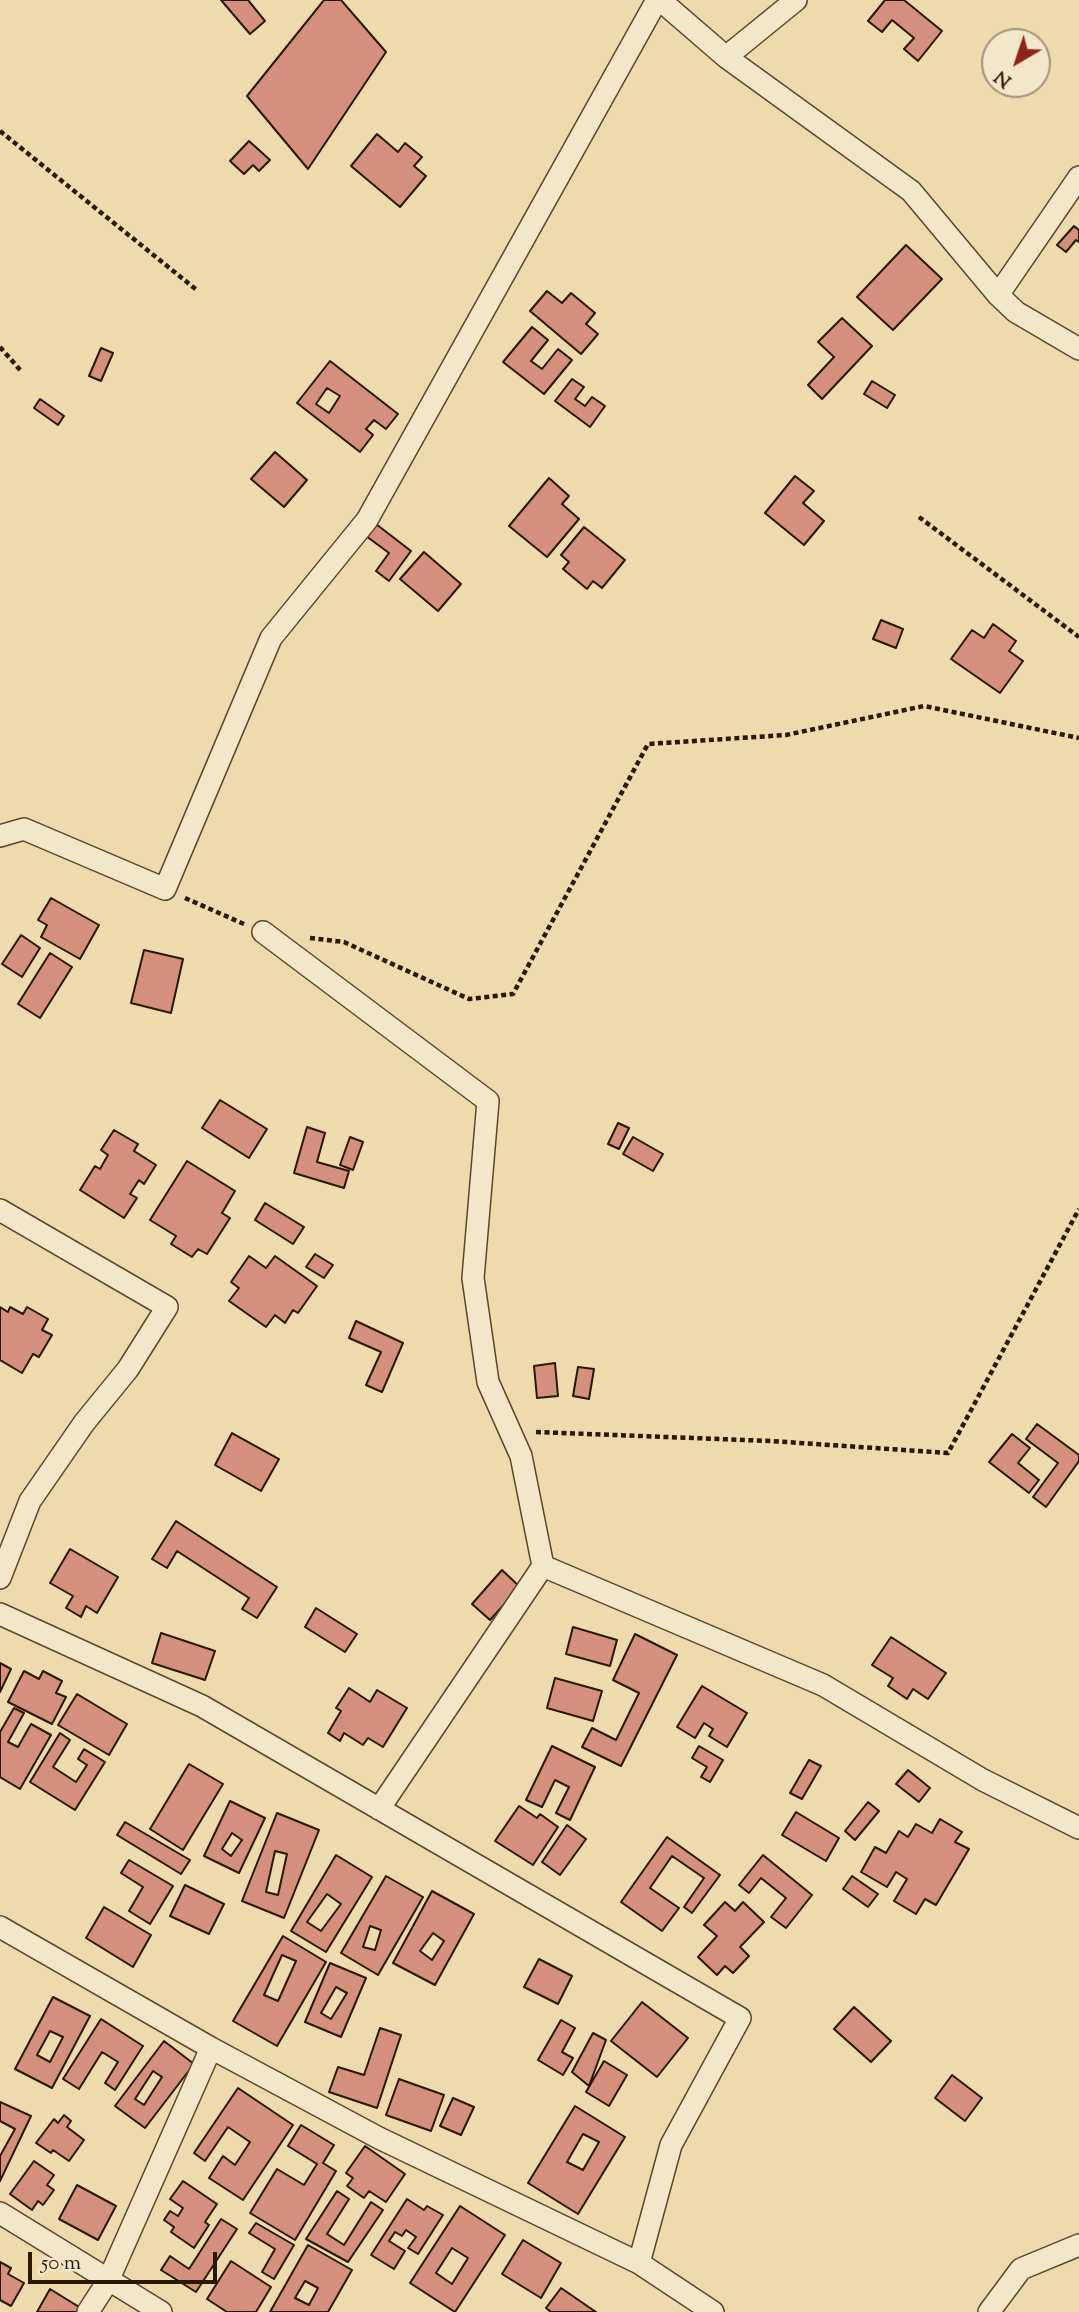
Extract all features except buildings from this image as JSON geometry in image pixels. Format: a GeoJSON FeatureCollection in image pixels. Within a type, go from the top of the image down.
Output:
{"type":"FeatureCollection","features":[{"type":"Feature","properties":{"kind":"street"},"geometry":{"type":"LineString","coordinates":[[0,836],[24,829],[165,889],[271,638],[367,520],[659,0],[726,57],[911,191],[998,295],[1016,312],[1079,349]]}},
{"type":"Feature","properties":{"kind":"street"},"geometry":{"type":"LineString","coordinates":[[726,57],[796,0]]}},
{"type":"Feature","properties":{"kind":"street"},"geometry":{"type":"LineString","coordinates":[[998,295],[1079,177]]}},
{"type":"Feature","properties":{"kind":"street"},"geometry":{"type":"LineString","coordinates":[[263,932],[488,1101],[474,1278],[488,1382],[521,1456],[543,1566],[379,1809]]}},
{"type":"Feature","properties":{"kind":"street"},"geometry":{"type":"LineString","coordinates":[[0,1210],[167,1307],[128,1369],[84,1423],[30,1501],[0,1578]]}},
{"type":"Feature","properties":{"kind":"street"},"geometry":{"type":"LineString","coordinates":[[543,1566],[823,1685],[984,1780],[1079,1828]]}},
{"type":"Feature","properties":{"kind":"street"},"geometry":{"type":"LineString","coordinates":[[0,1615],[202,1706],[740,2018],[671,2145],[639,2263]]}},
{"type":"Feature","properties":{"kind":"street"},"geometry":{"type":"LineString","coordinates":[[0,1927],[212,2048],[379,2138],[639,2263],[713,2312]]}},
{"type":"Feature","properties":{"kind":"street"},"geometry":{"type":"LineString","coordinates":[[88,2312],[108,2281],[212,2048]]}},
{"type":"Feature","properties":{"kind":"street"},"geometry":{"type":"LineString","coordinates":[[0,2213],[162,2312]]}},
{"type":"Feature","properties":{"kind":"street"},"geometry":{"type":"LineString","coordinates":[[989,2312],[1020,2269],[1079,2245]]}},
{"type":"Feature","properties":{"kind":"path"},"geometry":{"type":"LineString","coordinates":[[0,131],[198,291]]}},
{"type":"Feature","properties":{"kind":"path"},"geometry":{"type":"LineString","coordinates":[[0,347],[21,371]]}},
{"type":"Feature","properties":{"kind":"path"},"geometry":{"type":"LineString","coordinates":[[919,517],[1079,637]]}},
{"type":"Feature","properties":{"kind":"path"},"geometry":{"type":"LineString","coordinates":[[304,937],[344,942],[469,999],[513,994],[648,744],[786,734],[924,706],[1079,738]]}},
{"type":"Feature","properties":{"kind":"path"},"geometry":{"type":"LineString","coordinates":[[165,889],[263,932]]}},
{"type":"Feature","properties":{"kind":"path"},"geometry":{"type":"LineString","coordinates":[[510,1431],[771,1441],[948,1453],[1079,1209]]}}]}
